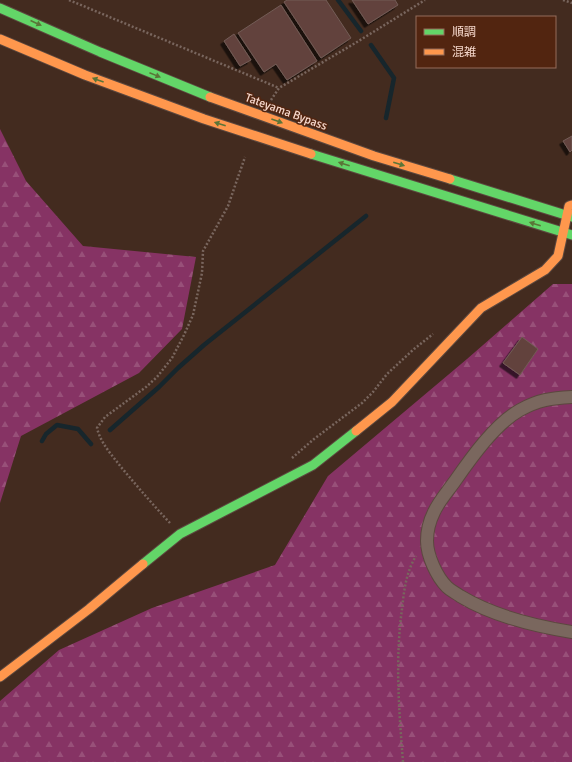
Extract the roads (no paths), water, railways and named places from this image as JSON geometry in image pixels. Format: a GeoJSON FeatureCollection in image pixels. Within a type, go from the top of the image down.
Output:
{"type":"FeatureCollection","features":[{"type":"Feature","properties":{"kind":"main road","name":"Tateyama Bypass"},"geometry":{"type":"LineString","coordinates":[[0,8],[100,52],[203,94],[374,156],[569,216]]}},
{"type":"Feature","properties":{"kind":"main road"},"geometry":{"type":"LineString","coordinates":[[0,39],[85,75],[204,118],[370,173],[572,235]]}},
{"type":"Feature","properties":{"kind":"main road"},"geometry":{"type":"LineString","coordinates":[[0,677],[89,609],[180,534],[288,480],[313,465],[392,402],[481,308],[545,270],[558,256],[562,233],[569,216],[569,206],[572,205]]}},
{"type":"Feature","properties":{"kind":"street"},"geometry":{"type":"LineString","coordinates":[[572,397],[551,398],[538,402],[518,411],[501,425],[478,450],[434,511],[429,525],[427,541],[430,557],[439,577],[448,588],[469,601],[509,618],[572,632]]}},
{"type":"Feature","properties":{"kind":"waterway"},"geometry":{"type":"LineString","coordinates":[[338,0],[361,31]]}},
{"type":"Feature","properties":{"kind":"waterway"},"geometry":{"type":"LineString","coordinates":[[371,45],[394,78],[386,118]]}},
{"type":"Feature","properties":{"kind":"waterway"},"geometry":{"type":"LineString","coordinates":[[110,430],[204,345],[366,216]]}},
{"type":"Feature","properties":{"kind":"waterway"},"geometry":{"type":"LineString","coordinates":[[42,441],[46,434],[57,425],[78,429],[91,444]]}}]}
